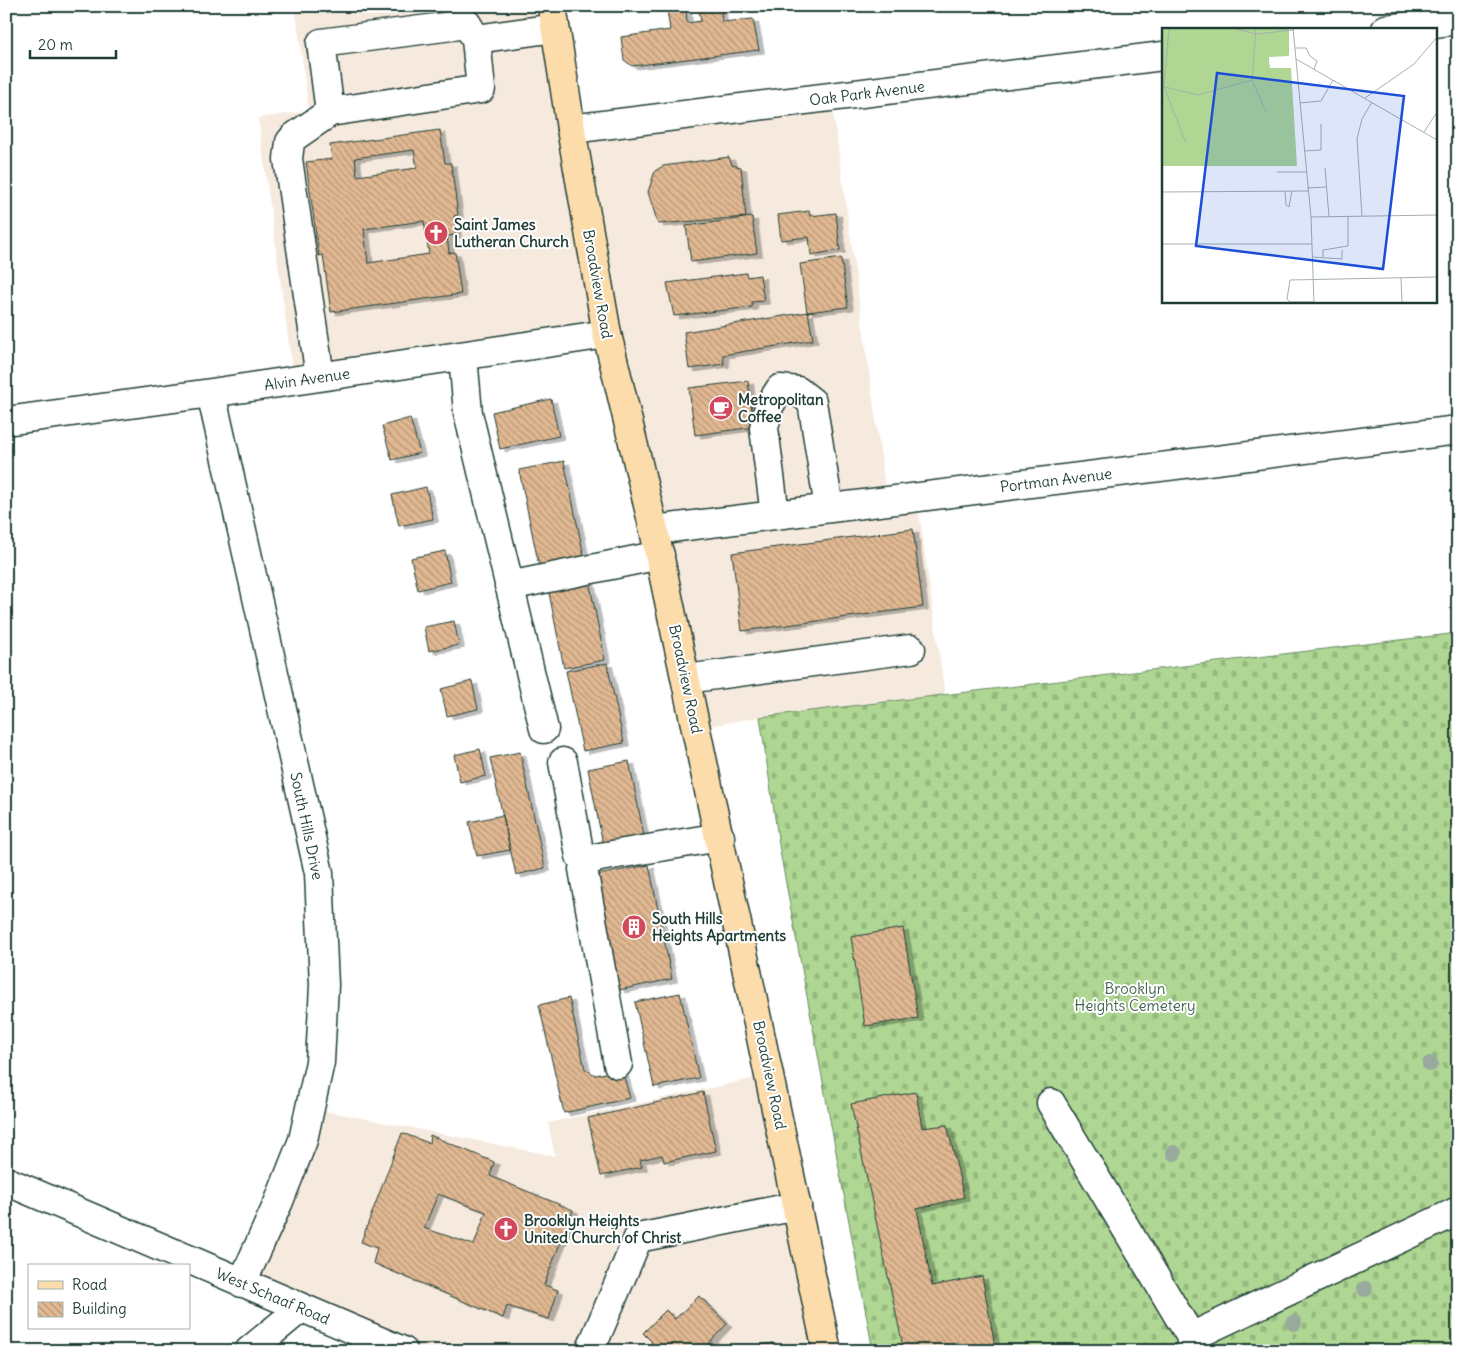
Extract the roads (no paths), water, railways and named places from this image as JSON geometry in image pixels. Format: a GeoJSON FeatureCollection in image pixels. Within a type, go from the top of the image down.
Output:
{"type":"FeatureCollection","features":[{"type":"Feature","properties":{"kind":"main road","name":"Broadview Road"},"geometry":{"type":"LineString","coordinates":[[554,17],[606,334],[657,543],[827,1351]]}},
{"type":"Feature","properties":{"kind":"street"},"geometry":{"type":"LineString","coordinates":[[476,39],[554,17]]}},
{"type":"Feature","properties":{"kind":"street"},"geometry":{"type":"LineString","coordinates":[[1394,28],[1458,20]]}},
{"type":"Feature","properties":{"kind":"street"},"geometry":{"type":"LineString","coordinates":[[320,377],[288,158],[290,142],[294,137],[330,112],[481,89],[476,39],[467,24],[321,43],[330,112]]}},
{"type":"Feature","properties":{"kind":"street","name":"Oak Park Avenue"},"geometry":{"type":"LineString","coordinates":[[571,129],[1162,56]]}},
{"type":"Feature","properties":{"kind":"street","name":"Alvin Avenue"},"geometry":{"type":"LineString","coordinates":[[6,421],[211,393],[606,334]]}},
{"type":"Feature","properties":{"kind":"street"},"geometry":{"type":"LineString","coordinates":[[463,356],[468,413],[544,729]]}},
{"type":"Feature","properties":{"kind":"street"},"geometry":{"type":"LineString","coordinates":[[775,515],[764,428],[769,406],[780,389],[798,391],[812,402],[828,508]]}},
{"type":"Feature","properties":{"kind":"street","name":"South Hills Drive"},"geometry":{"type":"LineString","coordinates":[[211,393],[320,873],[324,985],[320,1062],[303,1140],[279,1202],[242,1283]]}},
{"type":"Feature","properties":{"kind":"street","name":"Portman Avenue"},"geometry":{"type":"LineString","coordinates":[[509,586],[657,543],[775,515],[1458,430]]}},
{"type":"Feature","properties":{"kind":"street"},"geometry":{"type":"LineString","coordinates":[[686,679],[912,649]]}},
{"type":"Feature","properties":{"kind":"street"},"geometry":{"type":"LineString","coordinates":[[563,762],[580,856],[586,861]]}},
{"type":"Feature","properties":{"kind":"street"},"geometry":{"type":"LineString","coordinates":[[586,861],[720,837]]}},
{"type":"Feature","properties":{"kind":"street"},"geometry":{"type":"LineString","coordinates":[[586,861],[584,869],[618,1064]]}},
{"type":"Feature","properties":{"kind":"street"},"geometry":{"type":"LineString","coordinates":[[1051,1103],[1191,1344],[1458,1211]]}},
{"type":"Feature","properties":{"kind":"street","name":"West Schaaf Road"},"geometry":{"type":"LineString","coordinates":[[6,1182],[403,1351]]}},
{"type":"Feature","properties":{"kind":"street"},"geometry":{"type":"LineString","coordinates":[[590,1351],[638,1238],[797,1206]]}},
{"type":"Feature","properties":{"kind":"street"},"geometry":{"type":"LineString","coordinates":[[249,1351],[301,1308]]}},
{"type":"Feature","properties":{"kind":"place","name":"Saint James Lutheran Church"},"geometry":{"type":"Point","coordinates":[436,233]}},
{"type":"Feature","properties":{"kind":"place","name":"Metropolitan Coffee"},"geometry":{"type":"Point","coordinates":[721,408]}},
{"type":"Feature","properties":{"kind":"place","name":"South Hills Heights Apartments"},"geometry":{"type":"Point","coordinates":[634,927]}},
{"type":"Feature","properties":{"kind":"place","name":"Brooklyn Heights United Church of Christ"},"geometry":{"type":"Point","coordinates":[506,1229]}},
{"type":"Feature","properties":{"kind":"park label","name":"Brooklyn Heights Cemetery"},"geometry":{"type":"Point","coordinates":[1135,996]}}]}
